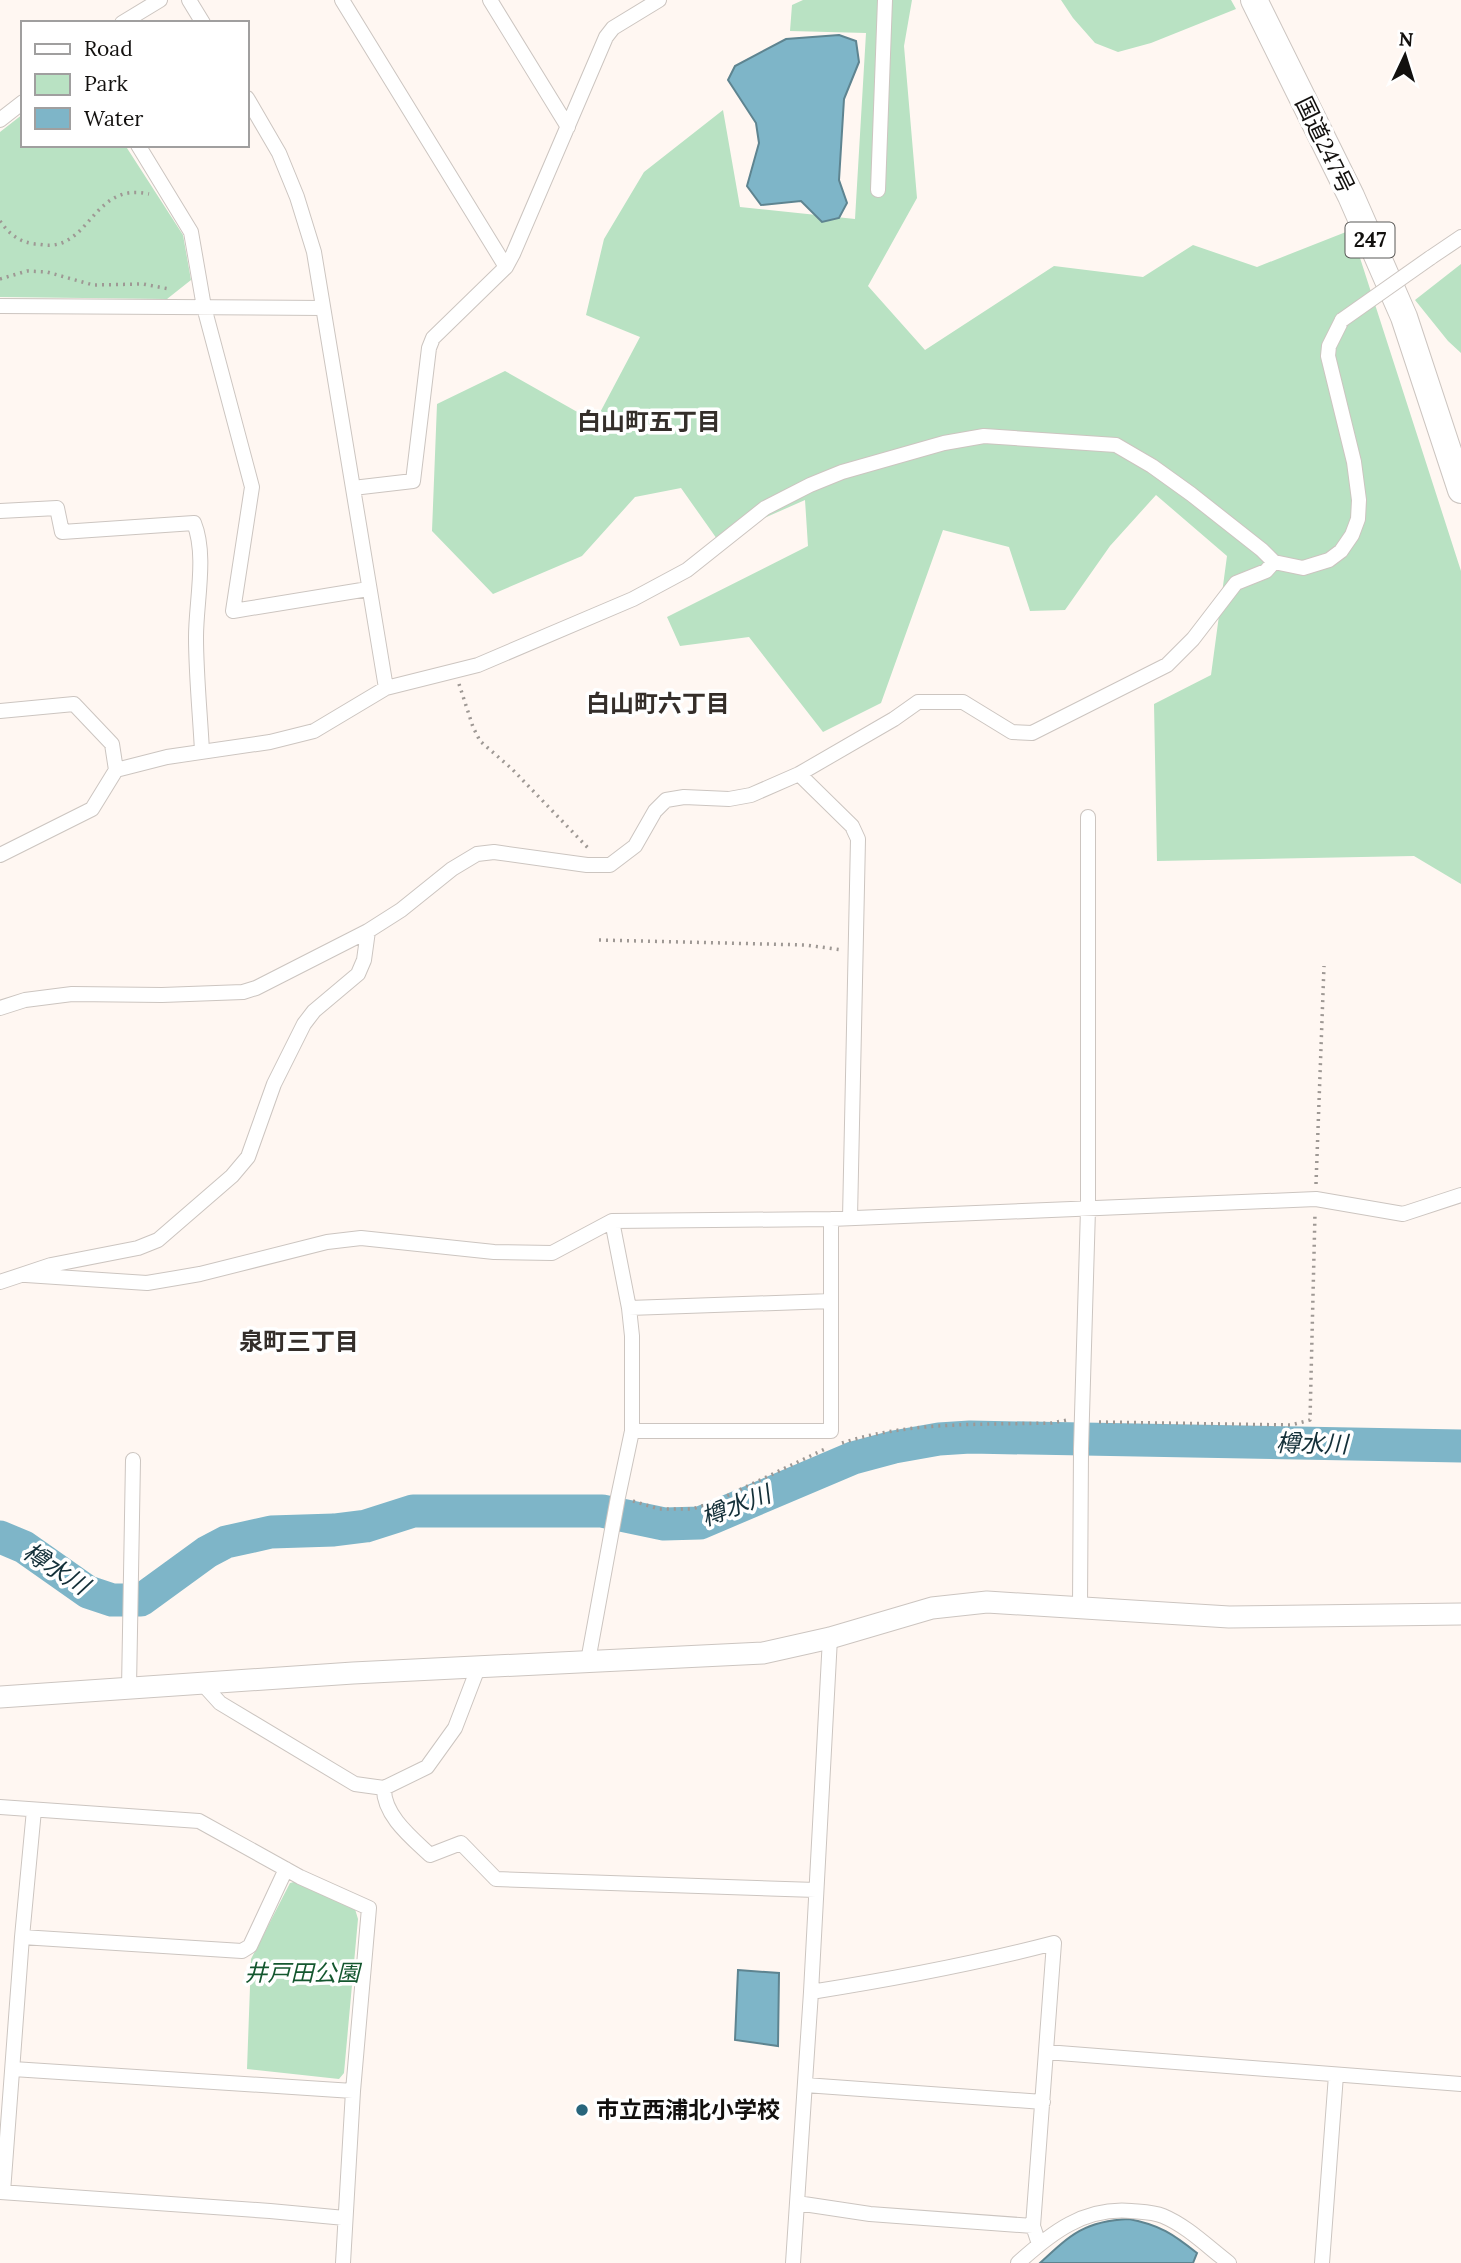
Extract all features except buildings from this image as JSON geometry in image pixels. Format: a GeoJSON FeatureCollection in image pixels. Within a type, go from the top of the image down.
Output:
{"type":"FeatureCollection","features":[{"type":"Feature","properties":{"kind":"highway","name":"国道247号"},"geometry":{"type":"LineString","coordinates":[[1254,0],[1351,196],[1404,317],[1461,490]]}},
{"type":"Feature","properties":{"kind":"street"},"geometry":{"type":"LineString","coordinates":[[125,21],[160,0]]}},
{"type":"Feature","properties":{"kind":"street"},"geometry":{"type":"LineString","coordinates":[[189,0],[202,21]]}},
{"type":"Feature","properties":{"kind":"street"},"geometry":{"type":"LineString","coordinates":[[342,0],[506,267]]}},
{"type":"Feature","properties":{"kind":"street"},"geometry":{"type":"LineString","coordinates":[[490,0],[568,128]]}},
{"type":"Feature","properties":{"kind":"street"},"geometry":{"type":"LineString","coordinates":[[353,488],[413,481],[429,348],[433,338],[506,267],[606,37],[643,4],[659,0]]}},
{"type":"Feature","properties":{"kind":"street"},"geometry":{"type":"LineString","coordinates":[[878,190],[885,0]]}},
{"type":"Feature","properties":{"kind":"street"},"geometry":{"type":"LineString","coordinates":[[248,100],[279,153],[297,197],[314,252],[386,688]]}},
{"type":"Feature","properties":{"kind":"street"},"geometry":{"type":"LineString","coordinates":[[0,120],[21,104]]}},
{"type":"Feature","properties":{"kind":"street"},"geometry":{"type":"LineString","coordinates":[[139,147],[191,232],[204,307],[252,487],[233,611],[368,589]]}},
{"type":"Feature","properties":{"kind":"street"},"geometry":{"type":"LineString","coordinates":[[116,770],[202,751],[270,742],[313,731],[386,688],[478,665],[668,582],[765,509],[810,485],[892,457],[984,436],[1116,445],[1172,480],[1274,562],[1303,568],[1329,560],[1341,551],[1352,535],[1358,519],[1359,500],[1354,462],[1328,356],[1329,346],[1342,320],[1461,236]]}},
{"type":"Feature","properties":{"kind":"street"},"geometry":{"type":"LineString","coordinates":[[0,306],[323,308]]}},
{"type":"Feature","properties":{"kind":"street"},"geometry":{"type":"LineString","coordinates":[[0,512],[57,508],[62,532],[194,523],[199,535],[200,552],[196,638],[202,751]]}},
{"type":"Feature","properties":{"kind":"street"},"geometry":{"type":"LineString","coordinates":[[0,1008],[25,1000],[72,994],[162,995],[243,992],[256,988],[368,931],[401,910],[452,869],[477,854],[494,852],[610,865],[635,846],[655,811],[666,800],[684,797],[729,799],[751,795],[799,774],[894,719],[918,702],[963,702],[1012,732],[1032,733],[1167,665],[1193,639],[1236,583],[1266,571],[1274,562]]}},
{"type":"Feature","properties":{"kind":"street"},"geometry":{"type":"LineString","coordinates":[[0,711],[74,704],[112,744],[116,770],[92,809],[0,855]]}},
{"type":"Feature","properties":{"kind":"street"},"geometry":{"type":"LineString","coordinates":[[799,774],[856,832],[859,856],[850,1218]]}},
{"type":"Feature","properties":{"kind":"street"},"geometry":{"type":"LineString","coordinates":[[1080,1606],[1087,1209],[1088,817]]}},
{"type":"Feature","properties":{"kind":"street"},"geometry":{"type":"LineString","coordinates":[[0,1282],[18,1274],[63,1262],[138,1248],[158,1240],[232,1176],[248,1157],[274,1084],[304,1024],[314,1011],[363,967],[368,931]]}},
{"type":"Feature","properties":{"kind":"street"},"geometry":{"type":"LineString","coordinates":[[18,1274],[147,1283],[200,1274],[327,1242],[361,1238],[494,1252],[552,1253],[611,1221],[831,1219],[1316,1199],[1402,1214],[1461,1195]]}},
{"type":"Feature","properties":{"kind":"street"},"geometry":{"type":"LineString","coordinates":[[632,1431],[831,1431],[831,1219]]}},
{"type":"Feature","properties":{"kind":"street"},"geometry":{"type":"LineString","coordinates":[[588,1661],[632,1431],[629,1308],[611,1221]]}},
{"type":"Feature","properties":{"kind":"street"},"geometry":{"type":"LineString","coordinates":[[629,1308],[831,1301]]}},
{"type":"Feature","properties":{"kind":"street"},"geometry":{"type":"LineString","coordinates":[[129,1688],[133,1460]]}},
{"type":"Feature","properties":{"kind":"street"},"geometry":{"type":"LineString","coordinates":[[0,1697],[352,1673],[763,1653],[830,1638],[932,1608],[987,1602],[1229,1617],[1461,1615]]}},
{"type":"Feature","properties":{"kind":"street"},"geometry":{"type":"LineString","coordinates":[[793,2263],[830,1638]]}},
{"type":"Feature","properties":{"kind":"street"},"geometry":{"type":"LineString","coordinates":[[201,1682],[220,1703],[355,1784],[384,1788],[427,1767],[455,1728],[478,1668]]}},
{"type":"Feature","properties":{"kind":"street"},"geometry":{"type":"LineString","coordinates":[[384,1788],[389,1809],[409,1835],[430,1855],[461,1843],[496,1879],[816,1890]]}},
{"type":"Feature","properties":{"kind":"street"},"geometry":{"type":"LineString","coordinates":[[0,1807],[199,1821],[286,1869],[369,1908],[353,2091],[343,2263]]}},
{"type":"Feature","properties":{"kind":"street"},"geometry":{"type":"LineString","coordinates":[[34,1810],[9,2059],[2,2192],[345,2218]]}},
{"type":"Feature","properties":{"kind":"street"},"geometry":{"type":"LineString","coordinates":[[22,1937],[242,1951],[250,1946],[286,1869]]}},
{"type":"Feature","properties":{"kind":"street"},"geometry":{"type":"LineString","coordinates":[[811,1992],[909,1976],[1054,1943],[1033,2226],[1039,2244]]}},
{"type":"Feature","properties":{"kind":"street"},"geometry":{"type":"LineString","coordinates":[[1046,2053],[1461,2084]]}},
{"type":"Feature","properties":{"kind":"street"},"geometry":{"type":"LineString","coordinates":[[9,2059],[353,2091]]}},
{"type":"Feature","properties":{"kind":"street"},"geometry":{"type":"LineString","coordinates":[[1322,2263],[1336,2075]]}},
{"type":"Feature","properties":{"kind":"street"},"geometry":{"type":"LineString","coordinates":[[805,2085],[1043,2102]]}},
{"type":"Feature","properties":{"kind":"street"},"geometry":{"type":"LineString","coordinates":[[797,2203],[870,2214],[1033,2226]]}},
{"type":"Feature","properties":{"kind":"street"},"geometry":{"type":"LineString","coordinates":[[1017,2263],[1067,2224],[1092,2214],[1123,2210],[1161,2215],[1173,2221],[1228,2263]]}},
{"type":"Feature","properties":{"kind":"path"},"geometry":{"type":"LineString","coordinates":[[0,220],[15,238],[28,243],[52,246],[79,232],[98,209],[125,194],[140,192],[172,200]]}},
{"type":"Feature","properties":{"kind":"path"},"geometry":{"type":"LineString","coordinates":[[0,278],[27,271],[47,272],[93,285],[143,284],[178,291],[204,307]]}},
{"type":"Feature","properties":{"kind":"path"},"geometry":{"type":"LineString","coordinates":[[455,670],[472,727],[480,741],[512,769],[588,846],[596,865]]}},
{"type":"Feature","properties":{"kind":"path"},"geometry":{"type":"LineString","coordinates":[[599,940],[806,945],[857,953]]}},
{"type":"Feature","properties":{"kind":"green space"},"geometry":{"type":"Polygon","coordinates":[[[803,0],[912,0],[904,46],[917,198],[868,286],[925,350],[1054,266],[1143,277],[1193,245],[1257,267],[1351,230],[1461,571],[1461,884],[1414,856],[1157,861],[1154,704],[1211,675],[1227,556],[1156,495],[1110,546],[1065,610],[1030,611],[1009,547],[943,530],[881,703],[823,732],[749,637],[680,646],[667,617],[808,546],[805,500],[717,539],[681,488],[635,497],[582,556],[493,594],[432,531],[437,404],[505,371],[595,422],[640,337],[586,315],[604,239],[644,172],[723,110],[740,207],[855,219],[866,33],[790,31],[792,5],[803,0]]]}},
{"type":"Feature","properties":{"kind":"green space"},"geometry":{"type":"Polygon","coordinates":[[[1061,0],[1231,0],[1236,9],[1151,43],[1118,52],[1095,43],[1061,0]]]}},
{"type":"Feature","properties":{"kind":"green space"},"geometry":{"type":"Polygon","coordinates":[[[21,116],[21,147],[126,147],[183,235],[191,280],[167,299],[0,297],[0,132],[21,116]]]}},
{"type":"Feature","properties":{"kind":"green space"},"geometry":{"type":"Polygon","coordinates":[[[1461,264],[1461,353],[1415,300],[1461,264]]]}},
{"type":"Feature","properties":{"kind":"green space","name":"井戸田公園"},"geometry":{"type":"Polygon","coordinates":[[[294,1882],[355,1909],[358,1919],[344,2073],[339,2079],[247,2069],[251,1959],[290,1883],[294,1882]]]}},
{"type":"Feature","properties":{"kind":"water"},"geometry":{"type":"Polygon","coordinates":[[[839,35],[856,41],[859,62],[844,99],[839,180],[847,203],[839,218],[822,222],[801,201],[761,205],[747,186],[759,143],[756,123],[728,80],[735,66],[786,39],[839,35]]]}},
{"type":"Feature","properties":{"kind":"water"},"geometry":{"type":"Polygon","coordinates":[[[738,1970],[779,1973],[778,2046],[735,2040],[738,1970]]]}},
{"type":"Feature","properties":{"kind":"water"},"geometry":{"type":"Polygon","coordinates":[[[1129,2219],[1158,2227],[1181,2241],[1197,2253],[1193,2263],[1040,2263],[1070,2237],[1090,2226],[1129,2219]]]}},
{"type":"Feature","properties":{"kind":"waterway","name":"樽水川"},"geometry":{"type":"LineString","coordinates":[[0,1537],[24,1547],[88,1592],[112,1600],[141,1600],[207,1552],[226,1542],[271,1532],[366,1526],[413,1511],[602,1511],[664,1524],[700,1523],[853,1458],[939,1439],[970,1437],[1461,1446]]}},
{"type":"Feature","properties":{"kind":"place","name":"市立西浦北小学校"},"geometry":{"type":"Point","coordinates":[582,2110]}},
{"type":"Feature","properties":{"kind":"district","name":"白山町五丁目"},"geometry":{"type":"Point","coordinates":[649,422]}},
{"type":"Feature","properties":{"kind":"district","name":"白山町六丁目"},"geometry":{"type":"Point","coordinates":[658,704]}},
{"type":"Feature","properties":{"kind":"district","name":"泉町三丁目"},"geometry":{"type":"Point","coordinates":[299,1342]}}]}
